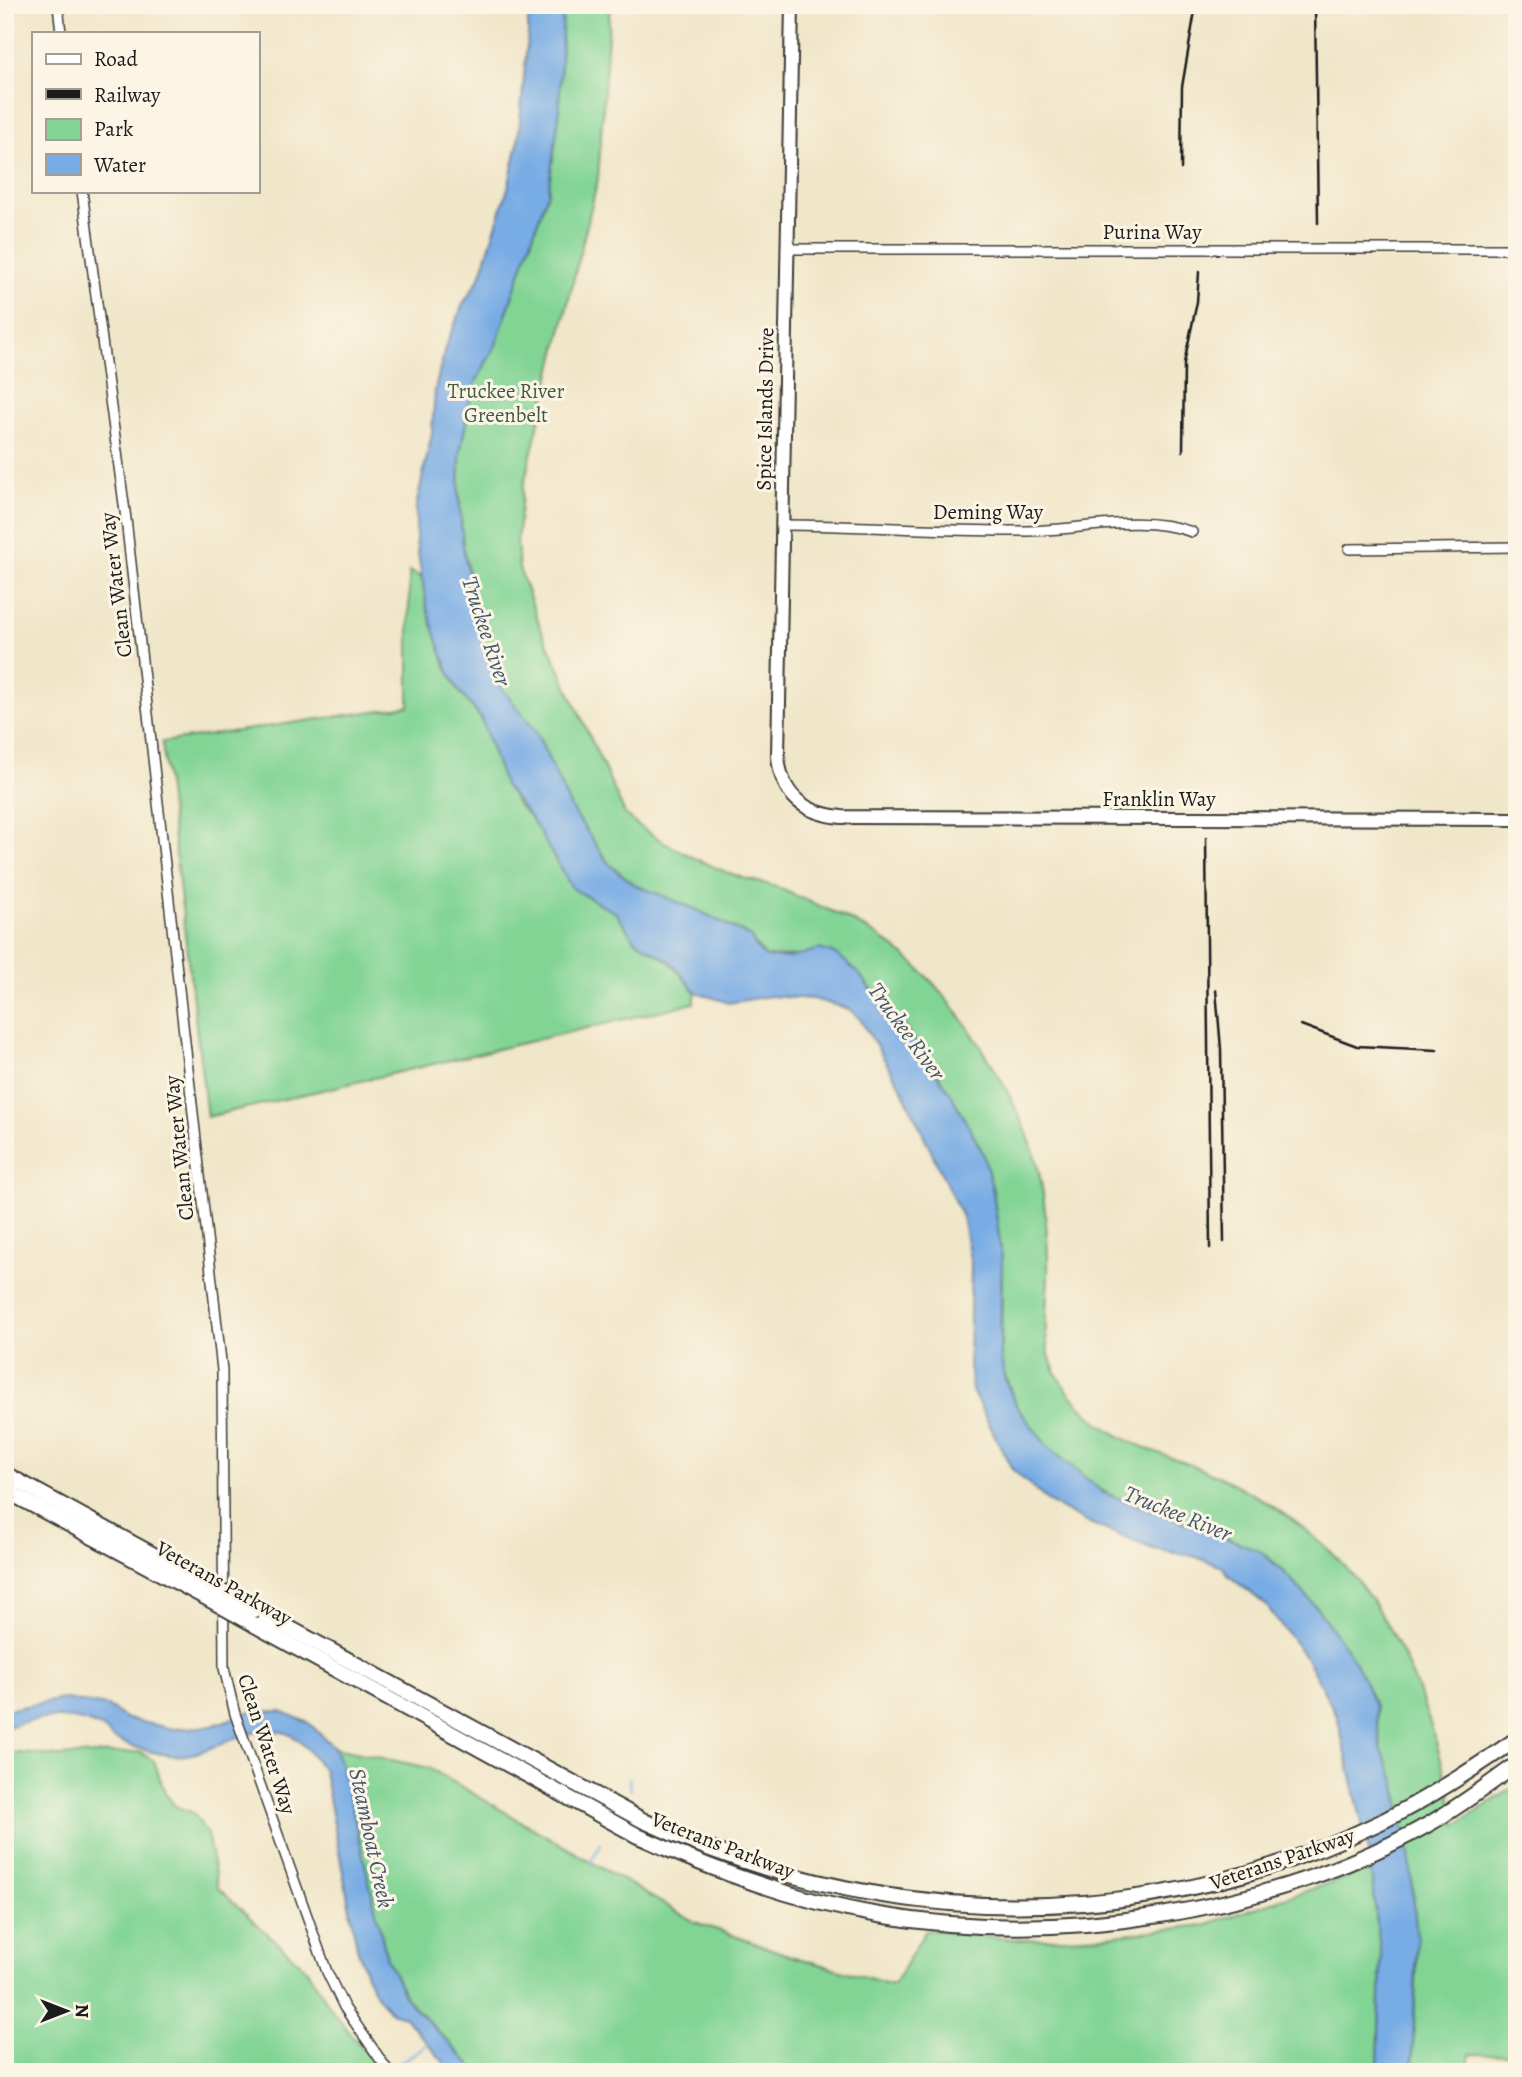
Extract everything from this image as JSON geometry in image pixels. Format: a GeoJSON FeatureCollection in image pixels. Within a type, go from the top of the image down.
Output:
{"type":"FeatureCollection","features":[{"type":"Feature","properties":{"kind":"main road","name":"Veterans Parkway"},"geometry":{"type":"LineString","coordinates":[[5,1474],[627,1829],[681,1856],[742,1880],[879,1915],[941,1923],[1048,1926],[1157,1916],[1222,1903],[1286,1884],[1392,1842],[1428,1824],[1517,1764]]}},
{"type":"Feature","properties":{"kind":"main road","name":"Veterans Parkway"},"geometry":{"type":"LineString","coordinates":[[5,1490],[205,1590]]}},
{"type":"Feature","properties":{"kind":"main road","name":"Veterans Parkway"},"geometry":{"type":"LineString","coordinates":[[255,1618],[699,1847],[782,1875],[881,1896],[943,1903],[1046,1906],[1093,1903],[1218,1881],[1278,1863],[1381,1822],[1517,1739]]}},
{"type":"Feature","properties":{"kind":"street"},"geometry":{"type":"LineString","coordinates":[[58,5],[61,32]]}},
{"type":"Feature","properties":{"kind":"street","name":"Spice Islands Drive"},"geometry":{"type":"LineString","coordinates":[[792,5],[779,768],[788,791],[802,807]]}},
{"type":"Feature","properties":{"kind":"street","name":"Clean Water Way"},"geometry":{"type":"LineString","coordinates":[[82,192],[126,519],[222,1370],[224,1652],[227,1686],[335,1991],[389,2072]]}},
{"type":"Feature","properties":{"kind":"street","name":"Purina Way"},"geometry":{"type":"LineString","coordinates":[[788,249],[1517,249]]}},
{"type":"Feature","properties":{"kind":"street","name":"Deming Way"},"geometry":{"type":"LineString","coordinates":[[783,525],[1023,531],[1144,524],[1173,526],[1192,531]]}},
{"type":"Feature","properties":{"kind":"street"},"geometry":{"type":"LineString","coordinates":[[1349,549],[1517,547]]}},
{"type":"Feature","properties":{"kind":"street","name":"Franklin Way"},"geometry":{"type":"LineString","coordinates":[[802,807],[816,813],[842,817],[1517,819]]}},
{"type":"Feature","properties":{"kind":"green space","name":"Truckee River Greenbelt"},"geometry":{"type":"Polygon","coordinates":[[[563,5],[610,5],[598,179],[523,488],[517,542],[519,568],[541,629],[625,814],[664,842],[697,859],[746,879],[779,888],[857,923],[904,955],[933,983],[979,1043],[1007,1090],[1029,1138],[1039,1172],[1047,1234],[1046,1338],[1054,1369],[1062,1383],[1094,1419],[1111,1431],[1148,1449],[1211,1473],[1253,1494],[1313,1536],[1348,1570],[1380,1613],[1410,1671],[1433,1733],[1456,1825],[1517,1785],[1517,2055],[1470,2054],[1470,2072],[1412,2072],[1417,1960],[1413,1886],[1399,1798],[1381,1748],[1375,1706],[1317,1608],[1275,1563],[1259,1550],[1177,1518],[1127,1503],[1093,1486],[1048,1447],[1017,1407],[1001,1364],[1002,1260],[993,1191],[983,1153],[928,1056],[859,974],[838,955],[766,957],[746,934],[695,909],[635,885],[609,864],[571,808],[536,732],[501,687],[482,642],[463,547],[459,493],[460,454],[472,389],[496,344],[548,192],[559,116],[563,5]]]}},
{"type":"Feature","properties":{"kind":"green space"},"geometry":{"type":"Polygon","coordinates":[[[409,571],[422,578],[427,609],[447,668],[458,690],[481,718],[497,765],[516,803],[531,818],[572,888],[616,913],[635,940],[670,962],[696,992],[694,1003],[207,1117],[162,742],[409,706],[409,571]]]}},
{"type":"Feature","properties":{"kind":"green space"},"geometry":{"type":"Polygon","coordinates":[[[335,1748],[429,1768],[695,1922],[791,1956],[893,1985],[926,1930],[1022,1940],[1106,1936],[1204,1925],[1371,1869],[1381,1957],[1378,2072],[477,2072],[406,1998],[387,1959],[346,1782],[335,1748]]]}},
{"type":"Feature","properties":{"kind":"green space"},"geometry":{"type":"Polygon","coordinates":[[[5,1752],[59,1756],[140,1752],[154,1761],[165,1793],[175,1806],[193,1813],[207,1834],[218,1888],[307,1970],[334,2013],[381,2072],[5,2072],[5,1752]]]}},
{"type":"Feature","properties":{"kind":"water","name":"Truckee River"},"geometry":{"type":"Polygon","coordinates":[[[528,5],[563,5],[559,116],[548,192],[496,344],[472,389],[460,454],[459,493],[463,547],[482,642],[501,687],[536,732],[571,808],[609,864],[635,885],[695,909],[751,937],[756,948],[766,957],[789,958],[820,949],[838,955],[859,974],[876,997],[901,1022],[951,1094],[983,1153],[993,1191],[1002,1260],[1000,1350],[1004,1377],[1017,1407],[1048,1447],[1104,1493],[1259,1550],[1290,1578],[1317,1608],[1356,1663],[1375,1706],[1381,1748],[1395,1780],[1410,1861],[1417,1938],[1412,2072],[1378,2072],[1381,1957],[1368,1849],[1337,1716],[1306,1658],[1266,1605],[1228,1575],[1223,1567],[1193,1556],[1153,1549],[1082,1520],[1049,1502],[1012,1469],[972,1391],[969,1365],[971,1264],[962,1217],[901,1087],[860,1019],[849,1009],[813,999],[770,996],[729,1003],[696,992],[670,961],[635,940],[616,913],[572,888],[531,818],[504,785],[481,718],[458,690],[447,668],[427,609],[416,542],[416,507],[432,433],[435,390],[445,348],[463,304],[480,277],[508,188],[518,143],[528,5]]]}},
{"type":"Feature","properties":{"kind":"water"},"geometry":{"type":"Polygon","coordinates":[[[63,1699],[107,1706],[127,1719],[174,1729],[212,1726],[249,1712],[281,1711],[309,1723],[335,1748],[346,1782],[387,1959],[406,1999],[477,2072],[452,2072],[404,2016],[391,2012],[378,1998],[366,1975],[357,1947],[324,1771],[301,1742],[289,1734],[267,1731],[238,1737],[197,1753],[168,1755],[114,1739],[102,1728],[89,1723],[65,1718],[28,1721],[5,1728],[5,1710],[63,1699]]]}},
{"type":"Feature","properties":{"kind":"waterway"},"geometry":{"type":"LineString","coordinates":[[629,1778],[631,1790]]}},
{"type":"Feature","properties":{"kind":"waterway"},"geometry":{"type":"LineString","coordinates":[[591,1862],[601,1844]]}},
{"type":"Feature","properties":{"kind":"waterway"},"geometry":{"type":"LineString","coordinates":[[389,2070],[430,2043]]}},
{"type":"Feature","properties":{"kind":"railway"},"geometry":{"type":"LineString","coordinates":[[1181,169],[1182,87],[1196,5]]}},
{"type":"Feature","properties":{"kind":"railway"},"geometry":{"type":"LineString","coordinates":[[1315,5],[1318,223]]}},
{"type":"Feature","properties":{"kind":"railway"},"geometry":{"type":"LineString","coordinates":[[1183,451],[1184,363],[1197,302],[1199,272]]}},
{"type":"Feature","properties":{"kind":"railway"},"geometry":{"type":"LineString","coordinates":[[1206,838],[1210,1248]]}},
{"type":"Feature","properties":{"kind":"railway"},"geometry":{"type":"LineString","coordinates":[[1216,990],[1221,1049],[1224,1242]]}},
{"type":"Feature","properties":{"kind":"railway"},"geometry":{"type":"LineString","coordinates":[[1301,1025],[1357,1046],[1437,1050]]}},
{"type":"Feature","properties":{"kind":"water label","name":"Steamboat Creek"},"geometry":{"type":"Point","coordinates":[372,1838]}}]}
